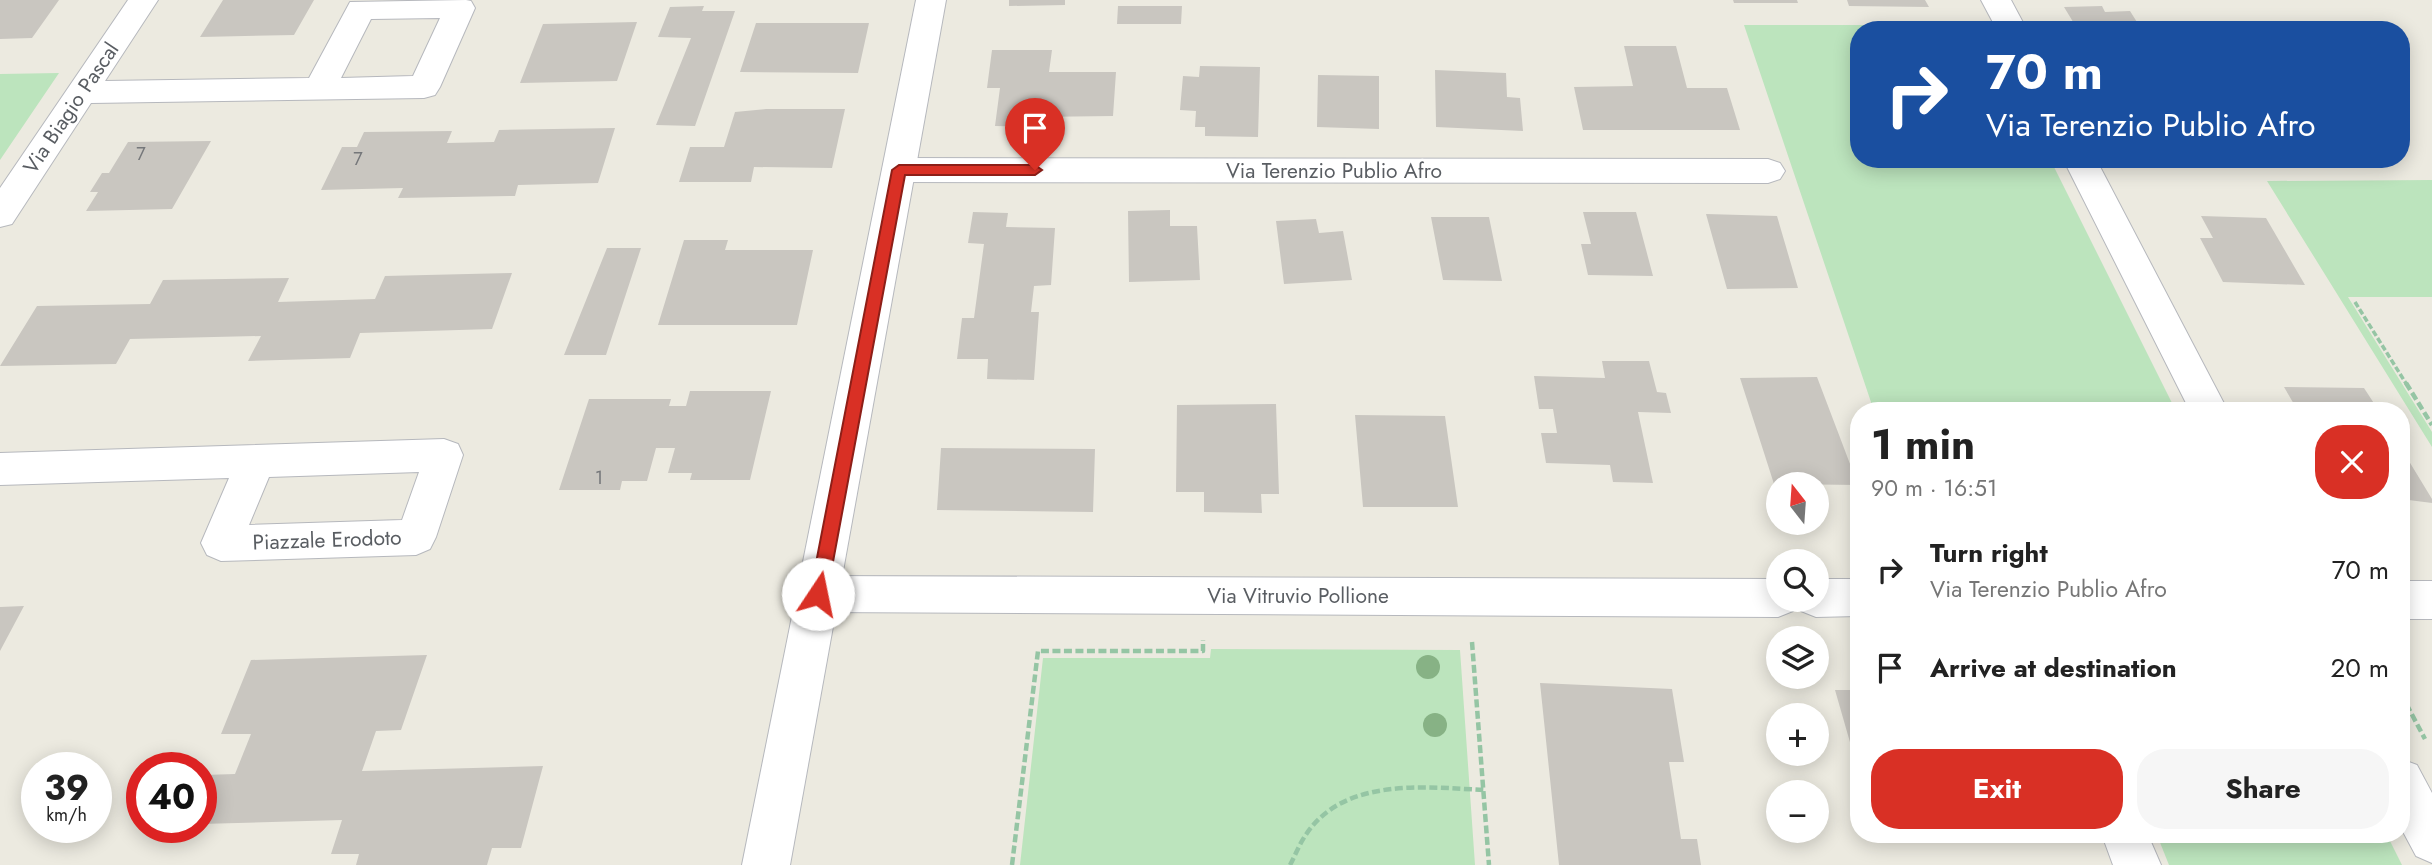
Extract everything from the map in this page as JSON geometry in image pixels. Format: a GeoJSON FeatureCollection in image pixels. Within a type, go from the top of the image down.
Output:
{"type":"FeatureCollection","features":[{"type":"Feature","properties":{"kind":"street","name":"Via Biagio Pascal"},"geometry":{"type":"LineString","coordinates":[[0,215],[143,0]]}},
{"type":"Feature","properties":{"kind":"street"},"geometry":{"type":"LineString","coordinates":[[766,865],[932,0]]}},
{"type":"Feature","properties":{"kind":"street"},"geometry":{"type":"LineString","coordinates":[[1996,0],[2007,21]]}},
{"type":"Feature","properties":{"kind":"street"},"geometry":{"type":"LineString","coordinates":[[82,92],[319,89]]}},
{"type":"Feature","properties":{"kind":"street"},"geometry":{"type":"LineString","coordinates":[[2084,168],[2204,402]]}},
{"type":"Feature","properties":{"kind":"street","name":"Via Terenzio Publio Afro"},"geometry":{"type":"LineString","coordinates":[[899,170],[1768,172]]}},
{"type":"Feature","properties":{"kind":"street","name":"Piazzale Erodoto"},"geometry":{"type":"LineString","coordinates":[[0,469],[444,455],[415,537],[220,542],[256,461]]}},
{"type":"Feature","properties":{"kind":"street","name":"Via Vitruvio Pollione"},"geometry":{"type":"LineString","coordinates":[[818,594],[1766,598]]}},
{"type":"Feature","properties":{"kind":"street"},"geometry":{"type":"LineString","coordinates":[[1829,598],[1850,598]]}},
{"type":"Feature","properties":{"kind":"street"},"geometry":{"type":"LineString","coordinates":[[2410,600],[2432,600]]}},
{"type":"Feature","properties":{"kind":"street"},"geometry":{"type":"LineString","coordinates":[[2410,798],[2432,840]]}},
{"type":"Feature","properties":{"kind":"street"},"geometry":{"type":"LineString","coordinates":[[2128,843],[2137,865]]}},
{"type":"Feature","properties":{"kind":"path"},"geometry":{"type":"LineString","coordinates":[[2355,302],[2432,425]]}},
{"type":"Feature","properties":{"kind":"path"},"geometry":{"type":"LineString","coordinates":[[1013,865],[1038,651],[1202,651],[1203,637],[1216,637]]}},
{"type":"Feature","properties":{"kind":"path"},"geometry":{"type":"LineString","coordinates":[[1471,637],[1489,865]]}},
{"type":"Feature","properties":{"kind":"path"},"geometry":{"type":"LineString","coordinates":[[2410,711],[2426,740]]}},
{"type":"Feature","properties":{"kind":"path"},"geometry":{"type":"LineString","coordinates":[[1290,865],[1297,846],[1317,818],[1352,795],[1379,789],[1484,790]]}},
{"type":"Feature","properties":{"kind":"green space"},"geometry":{"type":"Polygon","coordinates":[[[1744,25],[1850,25],[1850,168],[2054,168],[2172,402],[1871,402],[1744,25]]]}},
{"type":"Feature","properties":{"kind":"green space"},"geometry":{"type":"Polygon","coordinates":[[[59,73],[0,160],[0,74],[59,73]]]}},
{"type":"Feature","properties":{"kind":"green space"},"geometry":{"type":"Polygon","coordinates":[[[2432,180],[2432,297],[2348,297],[2432,432],[2432,447],[2410,412],[2410,402],[2404,402],[2267,181],[2432,180]]]}},
{"type":"Feature","properties":{"kind":"green space"},"geometry":{"type":"Polygon","coordinates":[[[1211,649],[1460,650],[1475,865],[1020,865],[1043,658],[1210,658],[1211,649]]]}},
{"type":"Feature","properties":{"kind":"green space"},"geometry":{"type":"Polygon","coordinates":[[[2160,843],[2391,843],[2402,865],[2169,865],[2160,843]]]}},
{"type":"Feature","properties":{"kind":"building"},"geometry":{"type":"Polygon","coordinates":[[[0,0],[59,0],[32,38],[0,39],[0,0]]]}},
{"type":"Feature","properties":{"kind":"building"},"geometry":{"type":"Polygon","coordinates":[[[223,0],[314,0],[294,35],[200,37],[223,0]]]}},
{"type":"Feature","properties":{"kind":"building"},"geometry":{"type":"Polygon","coordinates":[[[1009,0],[1065,0],[1065,5],[1009,6],[1009,0]]]}},
{"type":"Feature","properties":{"kind":"building"},"geometry":{"type":"Polygon","coordinates":[[[1733,0],[1797,0],[1798,3],[1734,3],[1733,0]]]}},
{"type":"Feature","properties":{"kind":"building"},"geometry":{"type":"Polygon","coordinates":[[[1847,0],[1925,0],[1929,7],[1849,6],[1847,0]]]}},
{"type":"Feature","properties":{"kind":"building"},"geometry":{"type":"Polygon","coordinates":[[[704,6],[702,11],[735,11],[695,126],[656,125],[691,38],[658,37],[670,7],[704,6]]]}},
{"type":"Feature","properties":{"kind":"building"},"geometry":{"type":"Polygon","coordinates":[[[1118,6],[1182,6],[1181,24],[1117,24],[1118,6]]]}},
{"type":"Feature","properties":{"kind":"building"},"geometry":{"type":"Polygon","coordinates":[[[2102,6],[2105,12],[2130,11],[2136,21],[2073,21],[2064,7],[2102,6]]]}},
{"type":"Feature","properties":{"kind":"building"},"geometry":{"type":"Polygon","coordinates":[[[637,22],[617,81],[520,83],[543,24],[637,22]]]}},
{"type":"Feature","properties":{"kind":"building"},"geometry":{"type":"Polygon","coordinates":[[[756,23],[869,23],[858,73],[740,72],[756,23]]]}},
{"type":"Feature","properties":{"kind":"building"},"geometry":{"type":"Polygon","coordinates":[[[1624,46],[1676,46],[1687,88],[1727,88],[1740,130],[1583,130],[1574,87],[1633,86],[1624,46]]]}},
{"type":"Feature","properties":{"kind":"building"},"geometry":{"type":"Polygon","coordinates":[[[992,50],[1052,50],[1049,72],[1116,72],[1113,116],[1035,117],[1034,127],[995,126],[1000,88],[987,88],[992,50]]]}},
{"type":"Feature","properties":{"kind":"building"},"geometry":{"type":"Polygon","coordinates":[[[1200,66],[1260,67],[1258,137],[1205,136],[1205,127],[1195,127],[1196,111],[1180,110],[1183,76],[1199,77],[1200,66]]]}},
{"type":"Feature","properties":{"kind":"building"},"geometry":{"type":"Polygon","coordinates":[[[1435,70],[1506,73],[1507,97],[1520,98],[1523,131],[1436,127],[1435,70]]]}},
{"type":"Feature","properties":{"kind":"building"},"geometry":{"type":"Polygon","coordinates":[[[1318,75],[1379,76],[1379,129],[1317,127],[1318,75]]]}},
{"type":"Feature","properties":{"kind":"building"},"geometry":{"type":"Polygon","coordinates":[[[766,109],[845,109],[832,168],[754,167],[751,182],[679,182],[690,147],[724,147],[735,112],[766,109]]]}},
{"type":"Feature","properties":{"kind":"building"},"geometry":{"type":"Polygon","coordinates":[[[615,128],[598,183],[518,185],[515,196],[398,198],[403,188],[321,190],[342,147],[357,147],[364,132],[452,131],[447,143],[494,142],[499,130],[615,128]]]}},
{"type":"Feature","properties":{"kind":"building"},"geometry":{"type":"Polygon","coordinates":[[[211,141],[172,209],[86,211],[98,192],[90,192],[102,173],[109,173],[128,142],[211,141]]]}},
{"type":"Feature","properties":{"kind":"building"},"geometry":{"type":"Polygon","coordinates":[[[1170,210],[1170,226],[1197,226],[1200,280],[1129,282],[1128,211],[1170,210]]]}},
{"type":"Feature","properties":{"kind":"building"},"geometry":{"type":"Polygon","coordinates":[[[973,212],[1008,213],[1006,227],[1055,228],[1051,285],[1034,286],[1031,312],[1039,312],[1034,380],[987,379],[988,359],[957,359],[962,318],[974,318],[984,244],[968,243],[973,212]]]}},
{"type":"Feature","properties":{"kind":"building"},"geometry":{"type":"Polygon","coordinates":[[[1583,212],[1636,212],[1653,276],[1588,275],[1581,244],[1591,244],[1583,212]]]}},
{"type":"Feature","properties":{"kind":"building"},"geometry":{"type":"Polygon","coordinates":[[[1706,214],[1777,216],[1798,288],[1727,289],[1706,214]]]}},
{"type":"Feature","properties":{"kind":"building"},"geometry":{"type":"Polygon","coordinates":[[[2201,216],[2266,218],[2305,285],[2223,282],[2200,238],[2213,238],[2201,216]]]}},
{"type":"Feature","properties":{"kind":"building"},"geometry":{"type":"Polygon","coordinates":[[[1431,217],[1489,217],[1502,281],[1443,280],[1431,217]]]}},
{"type":"Feature","properties":{"kind":"building"},"geometry":{"type":"Polygon","coordinates":[[[1316,219],[1319,233],[1343,231],[1352,280],[1284,284],[1276,221],[1316,219]]]}},
{"type":"Feature","properties":{"kind":"building"},"geometry":{"type":"Polygon","coordinates":[[[684,240],[728,240],[725,250],[813,250],[797,325],[658,325],[684,240]]]}},
{"type":"Feature","properties":{"kind":"building"},"geometry":{"type":"Polygon","coordinates":[[[607,248],[641,248],[606,355],[564,355],[607,248]]]}},
{"type":"Feature","properties":{"kind":"building"},"geometry":{"type":"Polygon","coordinates":[[[512,273],[492,329],[360,333],[350,358],[248,361],[261,336],[130,339],[116,364],[0,366],[37,306],[150,304],[163,280],[289,278],[278,302],[375,299],[385,276],[512,273]]]}},
{"type":"Feature","properties":{"kind":"building"},"geometry":{"type":"Polygon","coordinates":[[[1602,361],[1649,361],[1657,392],[1666,393],[1671,413],[1638,412],[1653,483],[1613,482],[1610,465],[1546,463],[1541,433],[1557,433],[1553,409],[1539,409],[1534,376],[1605,378],[1602,361]]]}},
{"type":"Feature","properties":{"kind":"building"},"geometry":{"type":"Polygon","coordinates":[[[1817,377],[1850,464],[1850,485],[1829,485],[1829,472],[1770,472],[1740,378],[1817,377]]]}},
{"type":"Feature","properties":{"kind":"building"},"geometry":{"type":"Polygon","coordinates":[[[2284,387],[2364,388],[2373,402],[2293,402],[2284,387]]]}},
{"type":"Feature","properties":{"kind":"building"},"geometry":{"type":"Polygon","coordinates":[[[690,391],[771,391],[750,480],[690,480],[692,473],[668,473],[675,448],[656,448],[647,481],[622,481],[620,490],[559,490],[589,399],[671,399],[669,406],[686,406],[690,391]]]}},
{"type":"Feature","properties":{"kind":"building"},"geometry":{"type":"Polygon","coordinates":[[[1276,404],[1279,494],[1261,494],[1262,513],[1204,512],[1204,492],[1176,492],[1177,405],[1276,404]]]}},
{"type":"Feature","properties":{"kind":"building"},"geometry":{"type":"Polygon","coordinates":[[[1355,415],[1445,416],[1458,507],[1363,507],[1355,415]]]}},
{"type":"Feature","properties":{"kind":"building"},"geometry":{"type":"Polygon","coordinates":[[[941,448],[1095,449],[1093,512],[937,510],[941,448]]]}},
{"type":"Feature","properties":{"kind":"building"},"geometry":{"type":"Polygon","coordinates":[[[2410,463],[2432,499],[2432,503],[2410,500],[2410,463]]]}},
{"type":"Feature","properties":{"kind":"building"},"geometry":{"type":"Polygon","coordinates":[[[24,606],[0,651],[0,607],[24,606]]]}},
{"type":"Feature","properties":{"kind":"building"},"geometry":{"type":"Polygon","coordinates":[[[427,655],[401,730],[376,731],[362,771],[543,766],[521,848],[492,848],[487,865],[356,865],[359,854],[331,854],[342,820],[217,824],[217,775],[235,774],[251,734],[221,734],[251,660],[427,655]]]}},
{"type":"Feature","properties":{"kind":"building"},"geometry":{"type":"Polygon","coordinates":[[[1540,683],[1672,689],[1684,762],[1669,762],[1681,839],[1697,839],[1701,865],[1559,865],[1540,683]]]}},
{"type":"Feature","properties":{"kind":"building"},"geometry":{"type":"Polygon","coordinates":[[[1835,690],[1850,690],[1850,742],[1835,690]]]}},
{"type":"Feature","properties":{"kind":"route"},"geometry":{"type":"LineString","coordinates":[[818,594],[899,170],[1035,170]]}}]}
